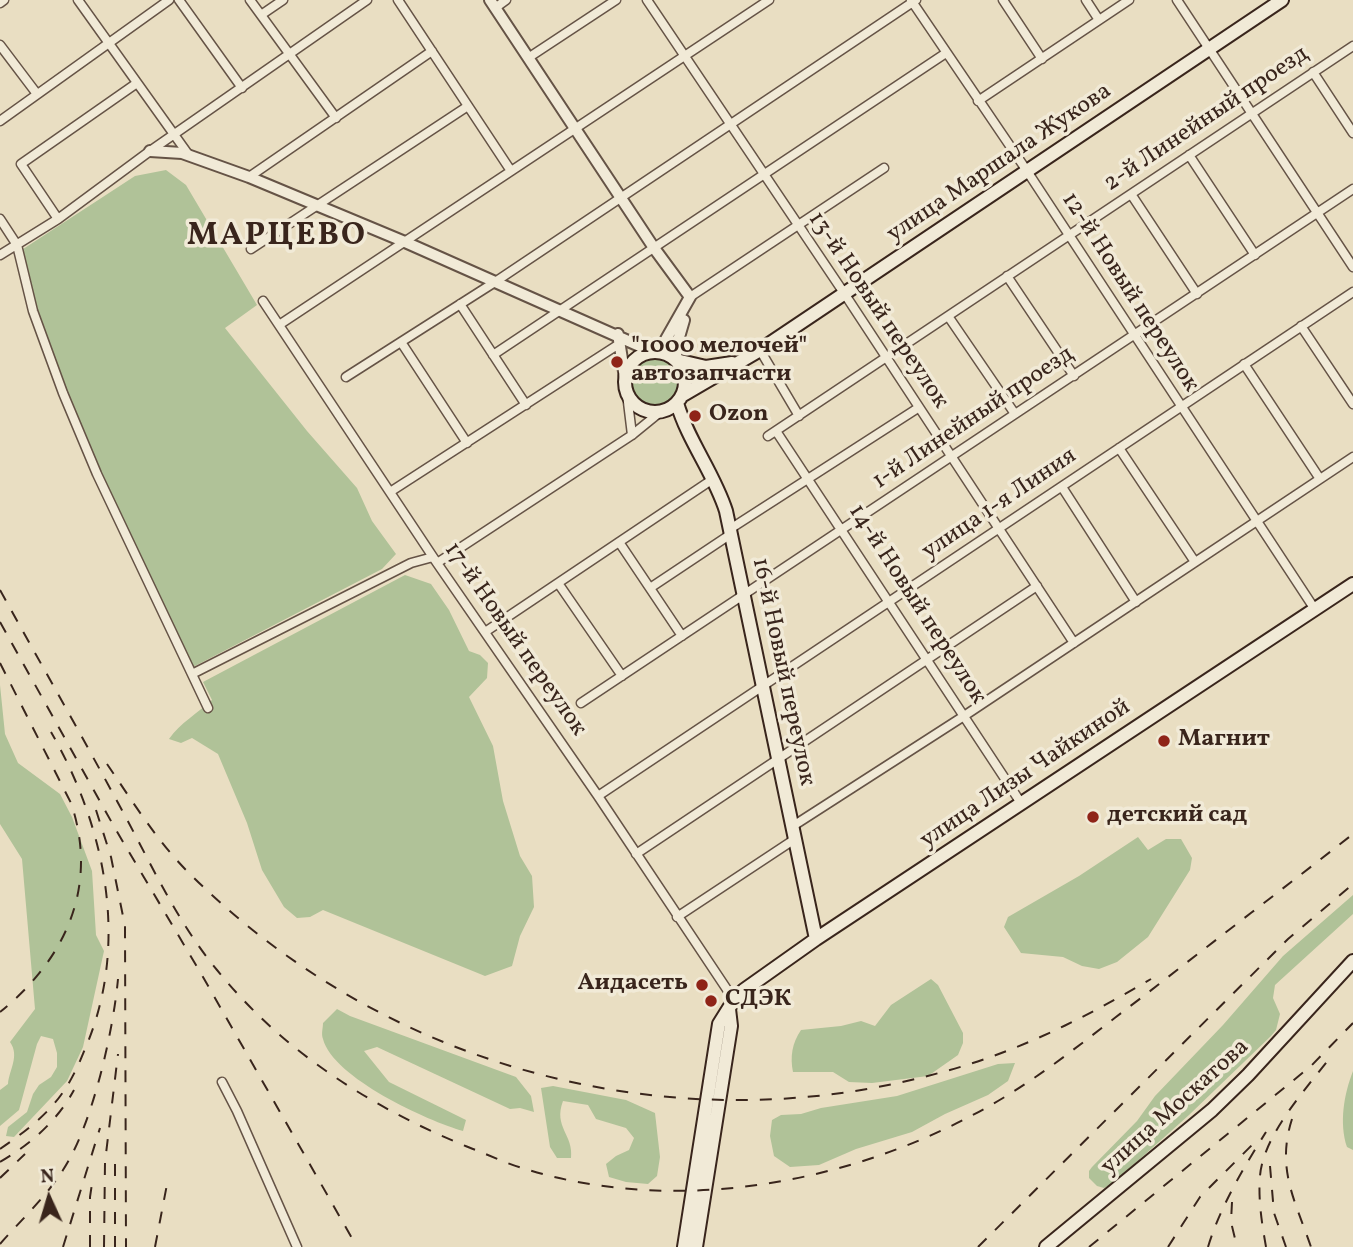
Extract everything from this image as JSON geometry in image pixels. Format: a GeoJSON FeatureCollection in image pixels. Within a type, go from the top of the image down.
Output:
{"type":"FeatureCollection","features":[{"type":"Feature","properties":{"kind":"main road","name":"улица Маршала Жукова"},"geometry":{"type":"LineString","coordinates":[[680,399],[760,350],[1282,0]]}},
{"type":"Feature","properties":{"kind":"main road"},"geometry":{"type":"LineString","coordinates":[[660,412],[680,399],[685,377],[677,360],[663,352],[653,352],[634,360],[625,378],[627,394],[638,408],[660,412],[682,421]]}},
{"type":"Feature","properties":{"kind":"main road","name":"улица Маршала Жукова"},"geometry":{"type":"LineString","coordinates":[[677,360],[706,367],[740,362]]}},
{"type":"Feature","properties":{"kind":"main road","name":"16-й Новый переулок"},"geometry":{"type":"LineString","coordinates":[[680,399],[682,421],[720,493],[730,532],[816,939]]}},
{"type":"Feature","properties":{"kind":"main road","name":"улица Лизы Чайкиной"},"geometry":{"type":"LineString","coordinates":[[684,1247],[719,1024],[732,1004],[752,984],[1353,584]]}},
{"type":"Feature","properties":{"kind":"main road","name":"улица Москатова"},"geometry":{"type":"LineString","coordinates":[[1046,1247],[1212,1110],[1353,961]]}},
{"type":"Feature","properties":{"kind":"main road"},"geometry":{"type":"LineString","coordinates":[[696,1247],[731,1026],[732,1004]]}},
{"type":"Feature","properties":{"kind":"street"},"geometry":{"type":"LineString","coordinates":[[78,0],[189,155]]}},
{"type":"Feature","properties":{"kind":"street"},"geometry":{"type":"LineString","coordinates":[[149,0],[156,9]]}},
{"type":"Feature","properties":{"kind":"street"},"geometry":{"type":"LineString","coordinates":[[0,121],[169,0]]}},
{"type":"Feature","properties":{"kind":"street"},"geometry":{"type":"LineString","coordinates":[[179,0],[242,88]]}},
{"type":"Feature","properties":{"kind":"street"},"geometry":{"type":"LineString","coordinates":[[250,0],[335,118]]}},
{"type":"Feature","properties":{"kind":"street"},"geometry":{"type":"LineString","coordinates":[[261,15],[283,0]]}},
{"type":"Feature","properties":{"kind":"street"},"geometry":{"type":"LineString","coordinates":[[0,255],[58,219],[150,151],[367,0]]}},
{"type":"Feature","properties":{"kind":"street"},"geometry":{"type":"LineString","coordinates":[[398,0],[511,171]]}},
{"type":"Feature","properties":{"kind":"street"},"geometry":{"type":"LineString","coordinates":[[506,0],[492,4],[654,248],[690,297]]}},
{"type":"Feature","properties":{"kind":"street"},"geometry":{"type":"LineString","coordinates":[[528,58],[616,0]]}},
{"type":"Feature","properties":{"kind":"street","name":"13-й Новый переулок"},"geometry":{"type":"LineString","coordinates":[[647,0],[1074,643]]}},
{"type":"Feature","properties":{"kind":"street"},"geometry":{"type":"LineString","coordinates":[[279,325],[769,0]]}},
{"type":"Feature","properties":{"kind":"street"},"geometry":{"type":"LineString","coordinates":[[1003,0],[1042,59]]}},
{"type":"Feature","properties":{"kind":"street"},"geometry":{"type":"LineString","coordinates":[[1086,0],[1099,20]]}},
{"type":"Feature","properties":{"kind":"street"},"geometry":{"type":"LineString","coordinates":[[978,101],[1129,0]]}},
{"type":"Feature","properties":{"kind":"street"},"geometry":{"type":"LineString","coordinates":[[1177,0],[1353,267]]}},
{"type":"Feature","properties":{"kind":"street"},"geometry":{"type":"LineString","coordinates":[[346,377],[495,282],[913,1]]}},
{"type":"Feature","properties":{"kind":"street","name":"12-й Новый переулок"},"geometry":{"type":"LineString","coordinates":[[913,1],[1314,608]]}},
{"type":"Feature","properties":{"kind":"street"},"geometry":{"type":"LineString","coordinates":[[0,44],[37,94]]}},
{"type":"Feature","properties":{"kind":"street","name":"2-й Линейный проезд"},"geometry":{"type":"LineString","coordinates":[[772,433],[1353,46]]}},
{"type":"Feature","properties":{"kind":"street"},"geometry":{"type":"LineString","coordinates":[[249,177],[432,51]]}},
{"type":"Feature","properties":{"kind":"street"},"geometry":{"type":"LineString","coordinates":[[493,355],[946,53]]}},
{"type":"Feature","properties":{"kind":"street"},"geometry":{"type":"LineString","coordinates":[[1313,72],[1353,133]]}},
{"type":"Feature","properties":{"kind":"street"},"geometry":{"type":"LineString","coordinates":[[58,219],[21,164],[137,83]]}},
{"type":"Feature","properties":{"kind":"street"},"geometry":{"type":"LineString","coordinates":[[251,249],[468,106]]}},
{"type":"Feature","properties":{"kind":"street"},"geometry":{"type":"LineString","coordinates":[[150,151],[189,155],[249,177],[618,334],[653,352],[666,341],[690,297],[884,168]]}},
{"type":"Feature","properties":{"kind":"street"},"geometry":{"type":"LineString","coordinates":[[1189,155],[1255,255]]}},
{"type":"Feature","properties":{"kind":"street","name":"1-й Линейный проезд"},"geometry":{"type":"LineString","coordinates":[[581,703],[1353,189]]}},
{"type":"Feature","properties":{"kind":"street"},"geometry":{"type":"LineString","coordinates":[[1131,194],[1197,294]]}},
{"type":"Feature","properties":{"kind":"street"},"geometry":{"type":"LineString","coordinates":[[0,219],[17,245],[33,311],[97,474],[208,708]]}},
{"type":"Feature","properties":{"kind":"street"},"geometry":{"type":"LineString","coordinates":[[1007,276],[1074,376]]}},
{"type":"Feature","properties":{"kind":"street","name":"улица 1-я Линия"},"geometry":{"type":"LineString","coordinates":[[598,796],[1353,292]]}},
{"type":"Feature","properties":{"kind":"street"},"geometry":{"type":"LineString","coordinates":[[677,360],[677,345],[690,297]]}},
{"type":"Feature","properties":{"kind":"street","name":"17-й Новый переулок"},"geometry":{"type":"LineString","coordinates":[[263,301],[435,560],[598,796],[732,1004]]}},
{"type":"Feature","properties":{"kind":"street"},"geometry":{"type":"LineString","coordinates":[[460,304],[526,405]]}},
{"type":"Feature","properties":{"kind":"street"},"geometry":{"type":"LineString","coordinates":[[948,316],[1015,414]]}},
{"type":"Feature","properties":{"kind":"street"},"geometry":{"type":"LineString","coordinates":[[1301,326],[1353,404]]}},
{"type":"Feature","properties":{"kind":"street"},"geometry":{"type":"LineString","coordinates":[[618,334],[625,378]]}},
{"type":"Feature","properties":{"kind":"street"},"geometry":{"type":"LineString","coordinates":[[401,342],[467,443]]}},
{"type":"Feature","properties":{"kind":"street"},"geometry":{"type":"LineString","coordinates":[[390,492],[616,346],[620,349]]}},
{"type":"Feature","properties":{"kind":"street"},"geometry":{"type":"LineString","coordinates":[[760,350],[799,416]]}},
{"type":"Feature","properties":{"kind":"street"},"geometry":{"type":"LineString","coordinates":[[1244,364],[1320,479]]}},
{"type":"Feature","properties":{"kind":"street"},"geometry":{"type":"LineString","coordinates":[[627,394],[632,435]]}},
{"type":"Feature","properties":{"kind":"street"},"geometry":{"type":"LineString","coordinates":[[650,588],[808,478],[918,408]]}},
{"type":"Feature","properties":{"kind":"street"},"geometry":{"type":"LineString","coordinates":[[192,674],[411,563],[435,560],[632,435],[660,412]]}},
{"type":"Feature","properties":{"kind":"street","name":"14-й Новый переулок"},"geometry":{"type":"LineString","coordinates":[[772,433],[808,478],[1021,803]]}},
{"type":"Feature","properties":{"kind":"street"},"geometry":{"type":"LineString","coordinates":[[1119,448],[1195,562]]}},
{"type":"Feature","properties":{"kind":"street"},"geometry":{"type":"LineString","coordinates":[[677,917],[794,832],[964,716],[1353,457]]}},
{"type":"Feature","properties":{"kind":"street"},"geometry":{"type":"LineString","coordinates":[[485,632],[713,479]]}},
{"type":"Feature","properties":{"kind":"street"},"geometry":{"type":"LineString","coordinates":[[1062,488],[1136,602]]}},
{"type":"Feature","properties":{"kind":"street"},"geometry":{"type":"LineString","coordinates":[[619,542],[682,636]]}},
{"type":"Feature","properties":{"kind":"street"},"geometry":{"type":"LineString","coordinates":[[558,583],[622,676]]}},
{"type":"Feature","properties":{"kind":"street"},"geometry":{"type":"LineString","coordinates":[[636,854],[1037,586]]}},
{"type":"Feature","properties":{"kind":"street"},"geometry":{"type":"LineString","coordinates":[[222,1083],[297,1247]]}},
{"type":"Feature","properties":{"kind":"green space"},"geometry":{"type":"Polygon","coordinates":[[[166,170],[186,185],[257,305],[225,328],[307,431],[357,488],[372,521],[396,554],[382,569],[193,667],[101,474],[17,253],[135,176],[166,170]]]}},
{"type":"Feature","properties":{"kind":"green space"},"geometry":{"type":"Polygon","coordinates":[[[655,356],[665,358],[673,364],[679,372],[679,392],[673,400],[665,406],[655,408],[645,406],[637,400],[631,392],[629,382],[631,372],[637,364],[645,358],[655,356]]]}},
{"type":"Feature","properties":{"kind":"green space"},"geometry":{"type":"Polygon","coordinates":[[[405,575],[431,584],[449,610],[469,651],[480,655],[488,663],[487,678],[469,697],[493,746],[503,801],[520,856],[532,876],[534,907],[520,936],[512,966],[485,976],[323,910],[310,917],[297,918],[284,907],[262,870],[247,823],[218,754],[192,738],[181,743],[169,739],[212,700],[203,682],[405,575]]]}},
{"type":"Feature","properties":{"kind":"green space"},"geometry":{"type":"Polygon","coordinates":[[[0,685],[5,734],[18,763],[60,794],[72,817],[92,871],[96,935],[104,951],[83,1047],[67,1081],[14,1137],[6,1136],[8,1127],[27,1112],[39,1085],[51,1077],[57,1067],[57,1053],[53,1039],[41,1036],[19,1110],[0,1126],[0,1090],[8,1084],[14,1058],[10,1042],[35,1009],[22,859],[0,824],[0,685]]]}},
{"type":"Feature","properties":{"kind":"green space"},"geometry":{"type":"Polygon","coordinates":[[[1138,837],[1148,850],[1166,839],[1181,839],[1192,858],[1190,870],[1148,937],[1117,962],[1099,969],[1082,966],[1063,957],[1021,953],[1004,927],[1008,917],[1079,876],[1138,837]]]}},
{"type":"Feature","properties":{"kind":"green space"},"geometry":{"type":"Polygon","coordinates":[[[1353,895],[1353,914],[1275,985],[1273,998],[1280,1014],[1276,1030],[1271,1036],[1112,1184],[1104,1188],[1097,1186],[1089,1178],[1092,1167],[1137,1121],[1155,1096],[1223,1025],[1283,956],[1353,895]]]}},
{"type":"Feature","properties":{"kind":"green space"},"geometry":{"type":"Polygon","coordinates":[[[931,979],[938,985],[963,1033],[963,1043],[958,1055],[928,1076],[872,1083],[849,1082],[833,1072],[793,1072],[792,1050],[801,1030],[861,1021],[875,1026],[891,1005],[931,979]]]}},
{"type":"Feature","properties":{"kind":"green space"},"geometry":{"type":"Polygon","coordinates":[[[337,1009],[516,1077],[531,1096],[534,1112],[520,1108],[510,1109],[377,1047],[364,1051],[389,1082],[466,1120],[463,1131],[406,1108],[362,1083],[330,1054],[322,1037],[323,1023],[337,1009]]]}},
{"type":"Feature","properties":{"kind":"green space"},"geometry":{"type":"Polygon","coordinates":[[[1015,1063],[1008,1081],[988,1095],[912,1132],[856,1149],[819,1165],[790,1167],[774,1156],[770,1136],[772,1120],[781,1115],[801,1114],[821,1108],[897,1096],[998,1064],[1015,1063]]]}},
{"type":"Feature","properties":{"kind":"green space"},"geometry":{"type":"Polygon","coordinates":[[[1353,1071],[1353,1150],[1347,1147],[1343,1118],[1347,1089],[1353,1071]]]}},
{"type":"Feature","properties":{"kind":"green space"},"geometry":{"type":"Polygon","coordinates":[[[553,1086],[626,1100],[655,1113],[660,1157],[657,1176],[648,1184],[609,1177],[606,1164],[629,1150],[634,1138],[626,1128],[596,1119],[588,1105],[563,1101],[560,1118],[570,1143],[571,1158],[557,1158],[550,1147],[541,1088],[553,1086]]]}},
{"type":"Feature","properties":{"kind":"railway"},"geometry":{"type":"LineString","coordinates":[[0,590],[178,914],[203,952],[243,1000],[271,1028],[333,1076],[401,1116],[509,1164],[582,1183],[644,1190],[707,1190],[769,1183],[831,1170],[891,1151],[949,1127],[1003,1098],[1058,1061],[1353,834]]}},
{"type":"Feature","properties":{"kind":"railway"},"geometry":{"type":"LineString","coordinates":[[0,622],[116,830],[357,1247]]}},
{"type":"Feature","properties":{"kind":"railway"},"geometry":{"type":"LineString","coordinates":[[0,663],[71,803],[79,834],[81,863],[78,892],[71,919],[59,944],[43,969],[0,1012]]}},
{"type":"Feature","properties":{"kind":"railway"},"geometry":{"type":"LineString","coordinates":[[0,1149],[41,1117],[68,1085],[99,1009],[106,969],[109,928],[106,888],[98,847],[86,807],[51,732]]}},
{"type":"Feature","properties":{"kind":"railway"},"geometry":{"type":"LineString","coordinates":[[107,764],[174,857],[263,938],[349,996],[441,1041],[538,1074],[639,1094],[741,1100],[844,1093],[946,1071],[1000,1054],[1077,1020],[1151,979]]}},
{"type":"Feature","properties":{"kind":"railway"},"geometry":{"type":"LineString","coordinates":[[96,810],[111,857],[125,926],[126,1247]]}},
{"type":"Feature","properties":{"kind":"railway"},"geometry":{"type":"LineString","coordinates":[[978,1247],[1288,939],[1353,884]]}},
{"type":"Feature","properties":{"kind":"railway"},"geometry":{"type":"LineString","coordinates":[[0,1244],[49,1190],[63,1170],[83,1129],[100,1078],[118,979]]}},
{"type":"Feature","properties":{"kind":"railway"},"geometry":{"type":"LineString","coordinates":[[1089,1247],[1311,1066],[1353,1023]]}},
{"type":"Feature","properties":{"kind":"railway"},"geometry":{"type":"LineString","coordinates":[[104,1247],[105,1162],[118,1054]]}},
{"type":"Feature","properties":{"kind":"railway"},"geometry":{"type":"LineString","coordinates":[[1266,1247],[1260,1194],[1263,1161],[1287,1114],[1329,1059]]}},
{"type":"Feature","properties":{"kind":"railway"},"geometry":{"type":"LineString","coordinates":[[0,1162],[42,1131],[60,1112],[74,1090]]}},
{"type":"Feature","properties":{"kind":"railway"},"geometry":{"type":"LineString","coordinates":[[1292,1119],[1286,1153],[1287,1169],[1294,1199],[1311,1247]]}},
{"type":"Feature","properties":{"kind":"railway"},"geometry":{"type":"LineString","coordinates":[[63,1247],[100,1128]]}},
{"type":"Feature","properties":{"kind":"railway"},"geometry":{"type":"LineString","coordinates":[[1208,1247],[1226,1202],[1266,1132]]}},
{"type":"Feature","properties":{"kind":"railway"},"geometry":{"type":"LineString","coordinates":[[1168,1247],[1200,1197],[1252,1145]]}},
{"type":"Feature","properties":{"kind":"railway"},"geometry":{"type":"LineString","coordinates":[[0,1178],[25,1154]]}},
{"type":"Feature","properties":{"kind":"railway"},"geometry":{"type":"LineString","coordinates":[[115,1164],[115,1247]]}},
{"type":"Feature","properties":{"kind":"railway"},"geometry":{"type":"LineString","coordinates":[[1270,1166],[1274,1213],[1286,1247]]}},
{"type":"Feature","properties":{"kind":"railway"},"geometry":{"type":"LineString","coordinates":[[90,1247],[90,1197],[93,1177]]}},
{"type":"Feature","properties":{"kind":"railway"},"geometry":{"type":"LineString","coordinates":[[155,1247],[168,1179]]}},
{"type":"Feature","properties":{"kind":"railway"},"geometry":{"type":"LineString","coordinates":[[1232,1202],[1231,1222],[1237,1247]]}},
{"type":"Feature","properties":{"kind":"place","name":"\"1000 мелочей\" автозапчасти"},"geometry":{"type":"Point","coordinates":[617,362]}},
{"type":"Feature","properties":{"kind":"place","name":"Ozon"},"geometry":{"type":"Point","coordinates":[695,416]}},
{"type":"Feature","properties":{"kind":"place","name":"Магнит"},"geometry":{"type":"Point","coordinates":[1164,741]}},
{"type":"Feature","properties":{"kind":"place","name":"детский сад"},"geometry":{"type":"Point","coordinates":[1093,817]}},
{"type":"Feature","properties":{"kind":"place","name":"Аидасеть"},"geometry":{"type":"Point","coordinates":[702,985]}},
{"type":"Feature","properties":{"kind":"place","name":"СДЭК"},"geometry":{"type":"Point","coordinates":[711,1001]}},
{"type":"Feature","properties":{"kind":"district","name":"МАРЦЕВО"},"geometry":{"type":"Point","coordinates":[277,238]}}]}
